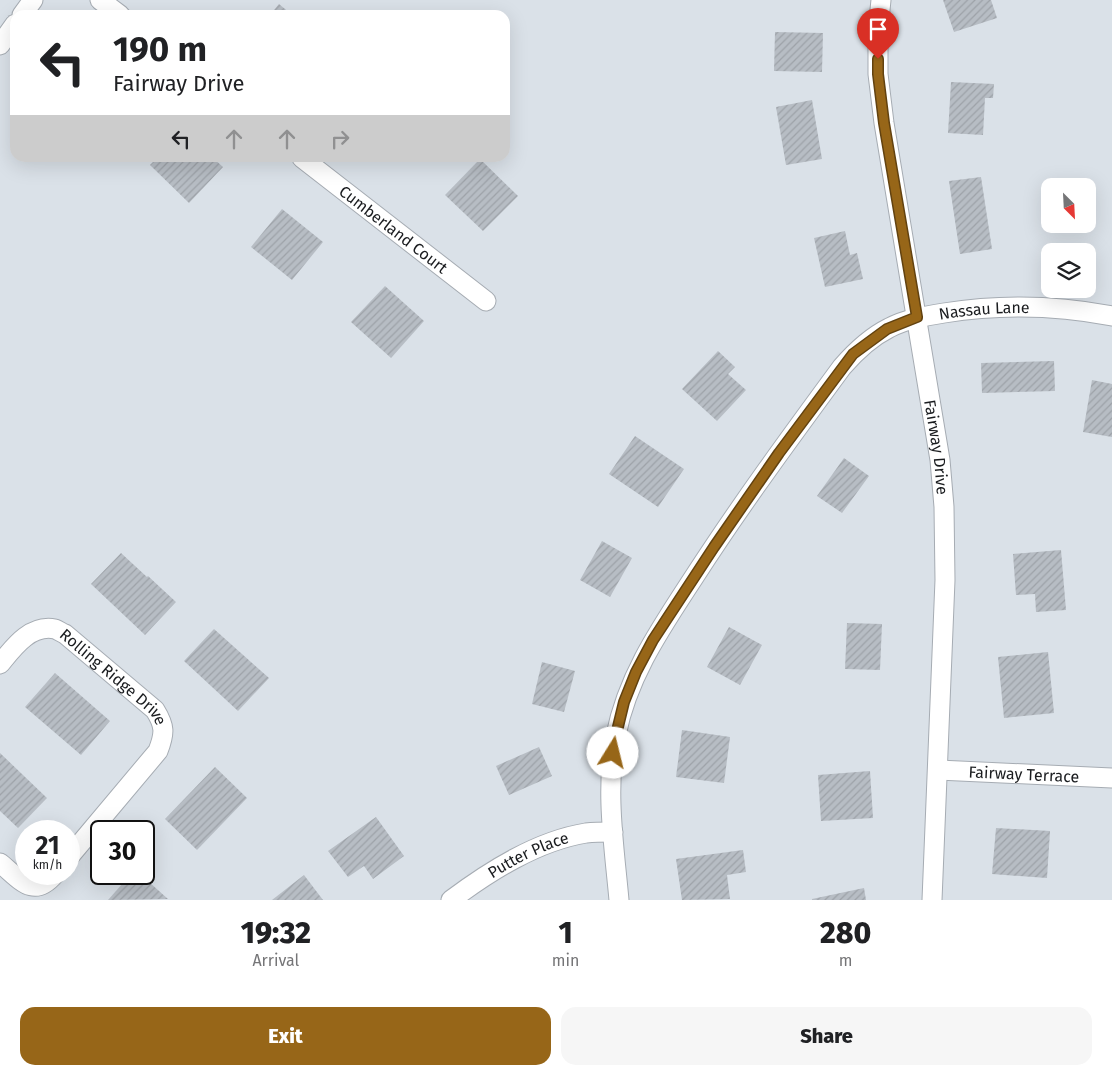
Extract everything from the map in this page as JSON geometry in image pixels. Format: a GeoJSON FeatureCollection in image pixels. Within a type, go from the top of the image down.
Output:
{"type":"FeatureCollection","features":[{"type":"Feature","properties":{"kind":"street"},"geometry":{"type":"LineString","coordinates":[[100,0],[113,10]]}},
{"type":"Feature","properties":{"kind":"street","name":"Fairway Drive"},"geometry":{"type":"LineString","coordinates":[[881,0],[878,29],[878,74],[894,186],[940,460],[944,507],[945,580],[932,900]]}},
{"type":"Feature","properties":{"kind":"street"},"geometry":{"type":"LineString","coordinates":[[0,45],[10,31]]}},
{"type":"Feature","properties":{"kind":"street","name":"Cumberland Court"},"geometry":{"type":"LineString","coordinates":[[307,162],[486,301]]}},
{"type":"Feature","properties":{"kind":"street","name":"Nassau Lane"},"geometry":{"type":"LineString","coordinates":[[619,900],[611,790],[616,735],[624,702],[636,672],[653,640],[714,547],[779,453],[842,368],[858,350],[887,329],[917,317],[1003,306],[1084,310],[1112,316]]}},
{"type":"Feature","properties":{"kind":"street","name":"Rolling Ridge Drive"},"geometry":{"type":"LineString","coordinates":[[0,664],[19,641],[32,632],[55,629],[65,634],[155,710],[162,722],[164,733],[158,751],[80,844]]}},
{"type":"Feature","properties":{"kind":"street","name":"Fairway Terrace"},"geometry":{"type":"LineString","coordinates":[[938,770],[1112,778]]}},
{"type":"Feature","properties":{"kind":"street","name":"Putter Place"},"geometry":{"type":"LineString","coordinates":[[451,900],[476,882],[507,864],[560,840],[586,833],[613,832]]}},
{"type":"Feature","properties":{"kind":"street"},"geometry":{"type":"LineString","coordinates":[[0,863],[15,875]]}},
{"type":"Feature","properties":{"kind":"street"},"geometry":{"type":"LineString","coordinates":[[27,885],[34,888],[44,885]]}},
{"type":"Feature","properties":{"kind":"building"},"geometry":{"type":"Polygon","coordinates":[[[943,0],[991,0],[997,18],[954,32],[943,0]]]}},
{"type":"Feature","properties":{"kind":"building"},"geometry":{"type":"Polygon","coordinates":[[[279,4],[286,10],[274,10],[279,4]]]}},
{"type":"Feature","properties":{"kind":"building"},"geometry":{"type":"Polygon","coordinates":[[[775,32],[823,33],[822,72],[774,71],[775,32]]]}},
{"type":"Feature","properties":{"kind":"building"},"geometry":{"type":"Polygon","coordinates":[[[951,82],[994,84],[993,98],[985,98],[983,135],[948,133],[951,82]]]}},
{"type":"Feature","properties":{"kind":"building"},"geometry":{"type":"Polygon","coordinates":[[[812,100],[822,159],[786,165],[776,107],[812,100]]]}},
{"type":"Feature","properties":{"kind":"building"},"geometry":{"type":"Polygon","coordinates":[[[153,162],[217,162],[223,167],[189,203],[150,165],[153,162]]]}},
{"type":"Feature","properties":{"kind":"building"},"geometry":{"type":"Polygon","coordinates":[[[477,162],[483,162],[518,196],[483,231],[445,195],[477,162]]]}},
{"type":"Feature","properties":{"kind":"building"},"geometry":{"type":"Polygon","coordinates":[[[981,177],[992,249],[960,254],[949,181],[981,177]]]}},
{"type":"Feature","properties":{"kind":"building"},"geometry":{"type":"Polygon","coordinates":[[[282,209],[323,242],[292,280],[251,247],[282,209]]]}},
{"type":"Feature","properties":{"kind":"building"},"geometry":{"type":"Polygon","coordinates":[[[845,231],[850,255],[857,253],[863,279],[825,287],[814,238],[845,231]]]}},
{"type":"Feature","properties":{"kind":"building"},"geometry":{"type":"Polygon","coordinates":[[[385,286],[424,321],[391,358],[351,322],[385,286]]]}},
{"type":"Feature","properties":{"kind":"building"},"geometry":{"type":"Polygon","coordinates":[[[718,351],[735,367],[728,374],[746,390],[717,421],[682,389],[718,351]]]}},
{"type":"Feature","properties":{"kind":"building"},"geometry":{"type":"Polygon","coordinates":[[[1054,361],[1055,391],[982,393],[981,363],[1054,361]]]}},
{"type":"Feature","properties":{"kind":"building"},"geometry":{"type":"Polygon","coordinates":[[[1092,380],[1112,384],[1112,437],[1083,432],[1092,380]]]}},
{"type":"Feature","properties":{"kind":"building"},"geometry":{"type":"Polygon","coordinates":[[[635,436],[684,469],[658,507],[609,474],[635,436]]]}},
{"type":"Feature","properties":{"kind":"building"},"geometry":{"type":"Polygon","coordinates":[[[844,458],[869,476],[842,513],[817,496],[844,458]]]}},
{"type":"Feature","properties":{"kind":"building"},"geometry":{"type":"Polygon","coordinates":[[[602,541],[632,558],[610,597],[580,580],[602,541]]]}},
{"type":"Feature","properties":{"kind":"building"},"geometry":{"type":"Polygon","coordinates":[[[1061,550],[1066,610],[1036,612],[1035,594],[1016,595],[1013,554],[1061,550]]]}},
{"type":"Feature","properties":{"kind":"building"},"geometry":{"type":"Polygon","coordinates":[[[121,553],[176,602],[145,635],[91,584],[121,553]]]}},
{"type":"Feature","properties":{"kind":"building"},"geometry":{"type":"Polygon","coordinates":[[[847,623],[882,624],[880,670],[845,669],[847,623]]]}},
{"type":"Feature","properties":{"kind":"building"},"geometry":{"type":"Polygon","coordinates":[[[729,627],[762,645],[740,685],[707,667],[729,627]]]}},
{"type":"Feature","properties":{"kind":"building"},"geometry":{"type":"Polygon","coordinates":[[[214,629],[269,678],[238,711],[184,661],[214,629]]]}},
{"type":"Feature","properties":{"kind":"building"},"geometry":{"type":"Polygon","coordinates":[[[1048,652],[1054,713],[1004,718],[998,657],[1048,652]]]}},
{"type":"Feature","properties":{"kind":"building"},"geometry":{"type":"Polygon","coordinates":[[[542,662],[575,671],[564,712],[532,704],[542,662]]]}},
{"type":"Feature","properties":{"kind":"building"},"geometry":{"type":"Polygon","coordinates":[[[55,673],[110,721],[81,755],[25,707],[55,673]]]}},
{"type":"Feature","properties":{"kind":"building"},"geometry":{"type":"Polygon","coordinates":[[[682,730],[730,737],[724,783],[676,777],[682,730]]]}},
{"type":"Feature","properties":{"kind":"building"},"geometry":{"type":"Polygon","coordinates":[[[539,747],[552,776],[509,795],[496,766],[539,747]]]}},
{"type":"Feature","properties":{"kind":"building"},"geometry":{"type":"Polygon","coordinates":[[[0,753],[47,798],[26,820],[15,820],[15,825],[0,811],[0,753]]]}},
{"type":"Feature","properties":{"kind":"building"},"geometry":{"type":"Polygon","coordinates":[[[215,767],[247,798],[197,850],[165,819],[215,767]]]}},
{"type":"Feature","properties":{"kind":"building"},"geometry":{"type":"Polygon","coordinates":[[[870,771],[873,818],[821,821],[818,775],[870,771]]]}},
{"type":"Feature","properties":{"kind":"building"},"geometry":{"type":"Polygon","coordinates":[[[376,817],[404,856],[373,879],[364,866],[348,877],[328,851],[376,817]]]}},
{"type":"Feature","properties":{"kind":"building"},"geometry":{"type":"Polygon","coordinates":[[[996,828],[1050,831],[1047,878],[992,874],[996,828]]]}},
{"type":"Feature","properties":{"kind":"building"},"geometry":{"type":"Polygon","coordinates":[[[743,850],[746,872],[727,875],[730,899],[682,900],[676,859],[743,850]]]}},
{"type":"Feature","properties":{"kind":"building"},"geometry":{"type":"Polygon","coordinates":[[[304,875],[323,900],[272,900],[304,875]]]}},
{"type":"Feature","properties":{"kind":"building"},"geometry":{"type":"Polygon","coordinates":[[[121,885],[152,885],[168,899],[108,900],[121,885]]]}},
{"type":"Feature","properties":{"kind":"building"},"geometry":{"type":"Polygon","coordinates":[[[864,888],[866,900],[812,900],[812,899],[864,888]]]}},
{"type":"Feature","properties":{"kind":"route"},"geometry":{"type":"LineString","coordinates":[[613,753],[624,702],[636,672],[653,640],[779,453],[853,354],[887,329],[917,317],[884,123],[878,59]]}}]}
